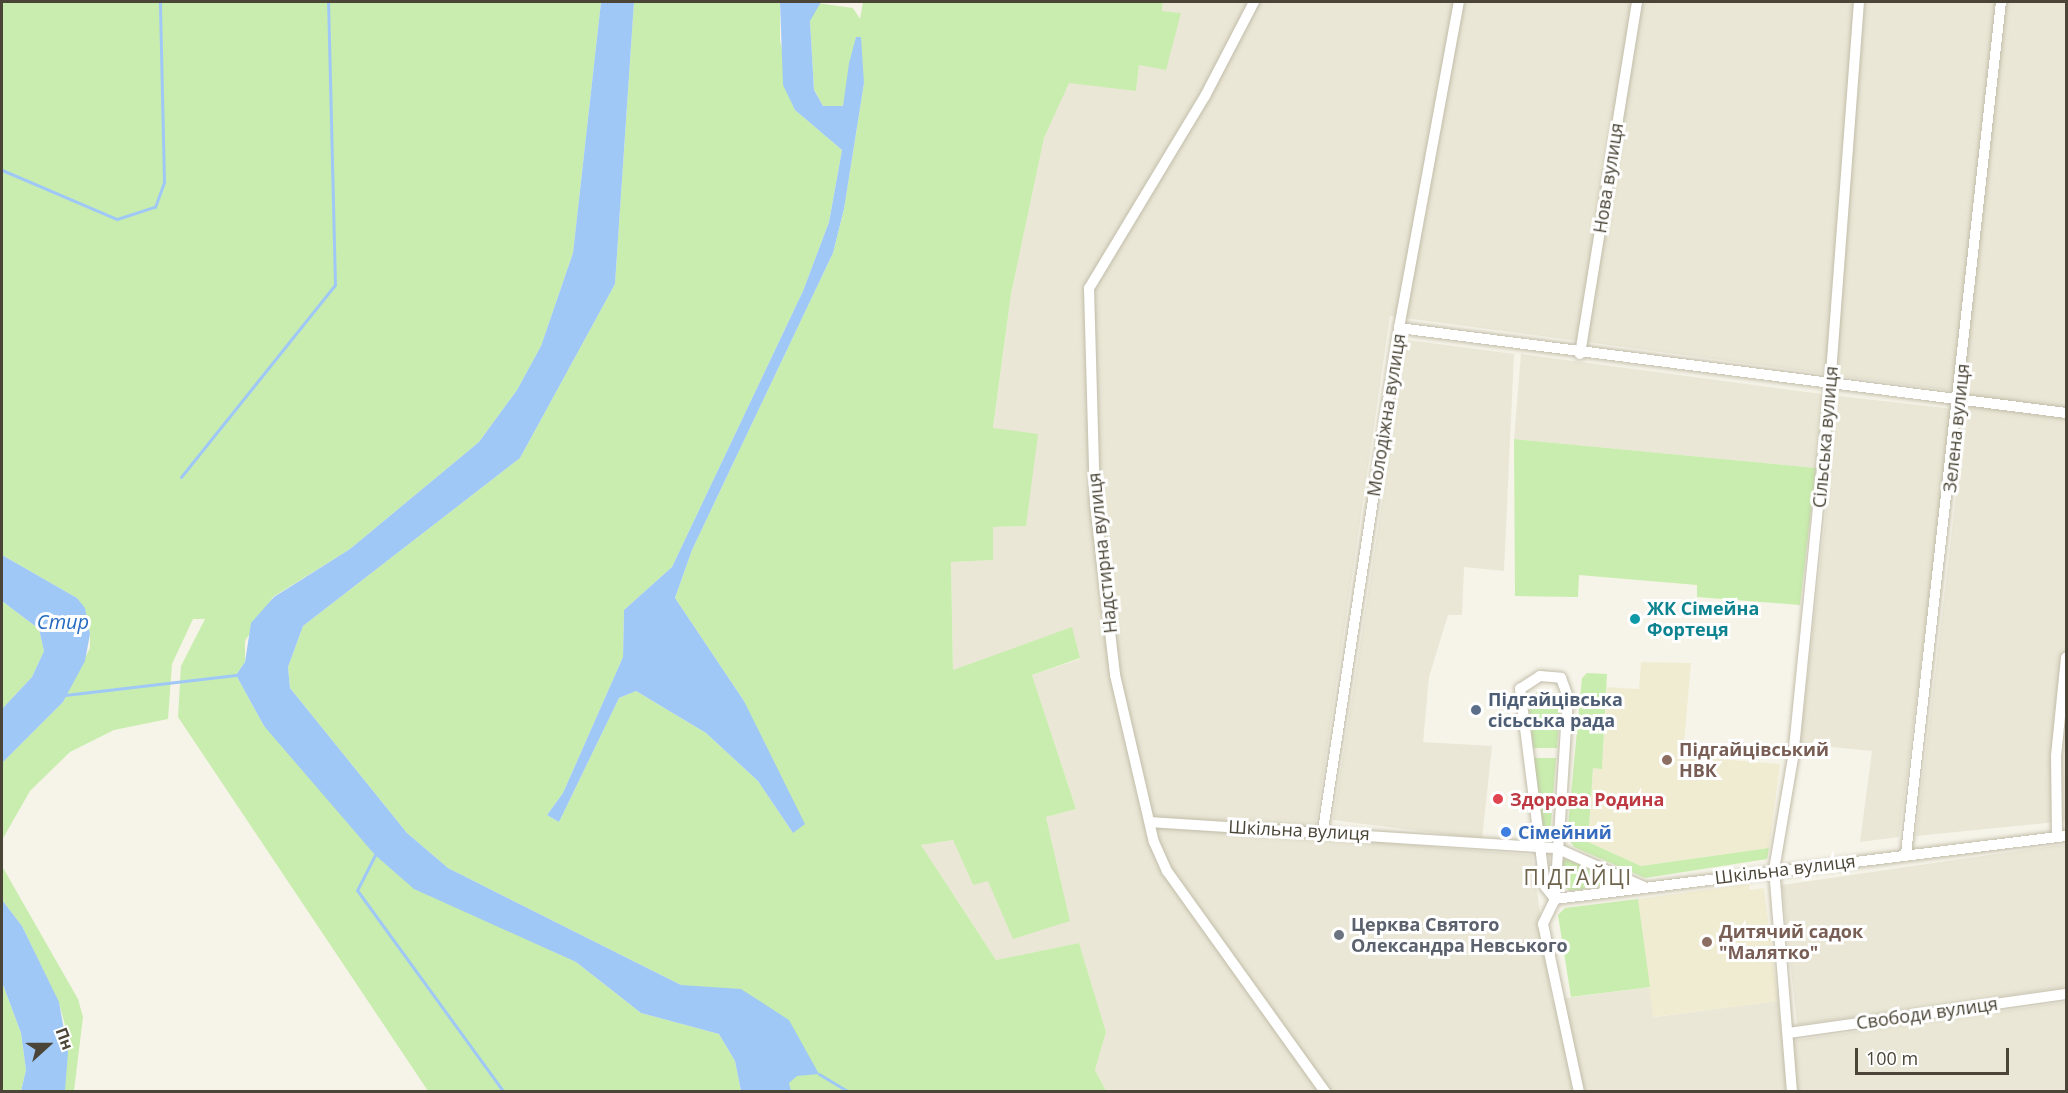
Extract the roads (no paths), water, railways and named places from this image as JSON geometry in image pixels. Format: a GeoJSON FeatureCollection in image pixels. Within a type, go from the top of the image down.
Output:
{"type":"FeatureCollection","features":[{"type":"Feature","properties":{"kind":"street","name":"Надстирна вулиця"},"geometry":{"type":"LineString","coordinates":[[1254,2],[1205,96],[1089,288],[1095,504],[1115,675],[1149,822],[1167,871],[1325,1092]]}},
{"type":"Feature","properties":{"kind":"street","name":"Молодіжна вулиця"},"geometry":{"type":"LineString","coordinates":[[1323,830],[1399,328],[1459,2]]}},
{"type":"Feature","properties":{"kind":"street","name":"Нова вулиця"},"geometry":{"type":"LineString","coordinates":[[1580,354],[1637,2]]}},
{"type":"Feature","properties":{"kind":"street","name":"Сільська вулиця"},"geometry":{"type":"LineString","coordinates":[[1792,1092],[1774,870],[1793,758],[1830,387],[1859,2]]}},
{"type":"Feature","properties":{"kind":"street","name":"Зелена вулиця"},"geometry":{"type":"LineString","coordinates":[[1906,854],[1960,401],[2001,2]]}},
{"type":"Feature","properties":{"kind":"street"},"geometry":{"type":"LineString","coordinates":[[1399,328],[1830,387],[2067,413]]}},
{"type":"Feature","properties":{"kind":"street"},"geometry":{"type":"LineString","coordinates":[[2062,836],[2056,756],[2067,658]]}},
{"type":"Feature","properties":{"kind":"street"},"geometry":{"type":"LineString","coordinates":[[1555,899],[1545,886],[1520,689],[1540,676],[1561,678],[1568,697],[1556,848],[1555,899],[1544,924],[1579,1092]]}},
{"type":"Feature","properties":{"kind":"street","name":"Шкільна вулиця"},"geometry":{"type":"LineString","coordinates":[[1149,822],[1323,830],[1556,848]]}},
{"type":"Feature","properties":{"kind":"street","name":"Шкільна вулиця"},"geometry":{"type":"LineString","coordinates":[[1555,899],[2062,836]]}},
{"type":"Feature","properties":{"kind":"street"},"geometry":{"type":"LineString","coordinates":[[1556,848],[1645,887]]}},
{"type":"Feature","properties":{"kind":"street","name":"Свободи вулиця"},"geometry":{"type":"LineString","coordinates":[[1788,1033],[2067,994]]}},
{"type":"Feature","properties":{"kind":"water"},"geometry":{"type":"Polygon","coordinates":[[[601,2],[634,2],[615,284],[520,458],[303,626],[288,667],[290,688],[407,833],[448,868],[681,985],[741,989],[789,1020],[819,1074],[797,1076],[789,1083],[791,1091],[741,1091],[735,1061],[719,1034],[641,1013],[576,962],[414,889],[375,855],[264,726],[236,675],[245,662],[251,623],[274,597],[350,549],[479,442],[517,390],[541,346],[573,253],[601,2]]]}},
{"type":"Feature","properties":{"kind":"water"},"geometry":{"type":"Polygon","coordinates":[[[780,2],[821,2],[810,21],[814,90],[823,106],[843,106],[849,63],[856,37],[861,37],[864,83],[844,209],[833,253],[692,550],[675,598],[744,701],[805,824],[793,833],[758,781],[706,733],[636,691],[619,698],[559,822],[547,815],[563,793],[623,657],[624,610],[672,567],[803,291],[829,222],[842,150],[795,110],[783,85],[780,2]]]}},
{"type":"Feature","properties":{"kind":"water","name":"Стир"},"geometry":{"type":"Polygon","coordinates":[[[2,555],[77,598],[85,608],[90,634],[85,661],[63,702],[2,763],[2,709],[32,677],[44,651],[39,629],[2,601],[2,555]]]}},
{"type":"Feature","properties":{"kind":"water"},"geometry":{"type":"Polygon","coordinates":[[[2,900],[22,926],[59,1002],[68,1052],[65,1091],[21,1091],[26,1070],[21,1033],[2,982],[2,900]]]}},
{"type":"Feature","properties":{"kind":"waterway"},"geometry":{"type":"LineString","coordinates":[[2,170],[117,219],[155,207],[164,182],[160,2]]}},
{"type":"Feature","properties":{"kind":"waterway"},"geometry":{"type":"LineString","coordinates":[[181,477],[335,285],[328,2]]}},
{"type":"Feature","properties":{"kind":"waterway"},"geometry":{"type":"LineString","coordinates":[[65,695],[236,675]]}},
{"type":"Feature","properties":{"kind":"waterway"},"geometry":{"type":"LineString","coordinates":[[375,855],[357,890],[504,1092]]}},
{"type":"Feature","properties":{"kind":"waterway"},"geometry":{"type":"LineString","coordinates":[[819,1074],[849,1092]]}},
{"type":"Feature","properties":{"kind":"place","name":"ЖК Сімейна Фортеця"},"geometry":{"type":"Point","coordinates":[1635,619]}},
{"type":"Feature","properties":{"kind":"place","name":"Підгайцівська сісьська рада"},"geometry":{"type":"Point","coordinates":[1476,710]}},
{"type":"Feature","properties":{"kind":"place","name":"Підгайцівський НВК"},"geometry":{"type":"Point","coordinates":[1667,760]}},
{"type":"Feature","properties":{"kind":"place","name":"Здорова Родина"},"geometry":{"type":"Point","coordinates":[1498,799]}},
{"type":"Feature","properties":{"kind":"place","name":"Сімейний"},"geometry":{"type":"Point","coordinates":[1506,832]}},
{"type":"Feature","properties":{"kind":"place","name":"Церква Святого Олександра Невського"},"geometry":{"type":"Point","coordinates":[1339,935]}},
{"type":"Feature","properties":{"kind":"place","name":"Дитячий садок \"Малятко\""},"geometry":{"type":"Point","coordinates":[1707,942]}},
{"type":"Feature","properties":{"kind":"district","name":"ПІДГАЙЦІ"},"geometry":{"type":"Point","coordinates":[1578,877]}}]}
